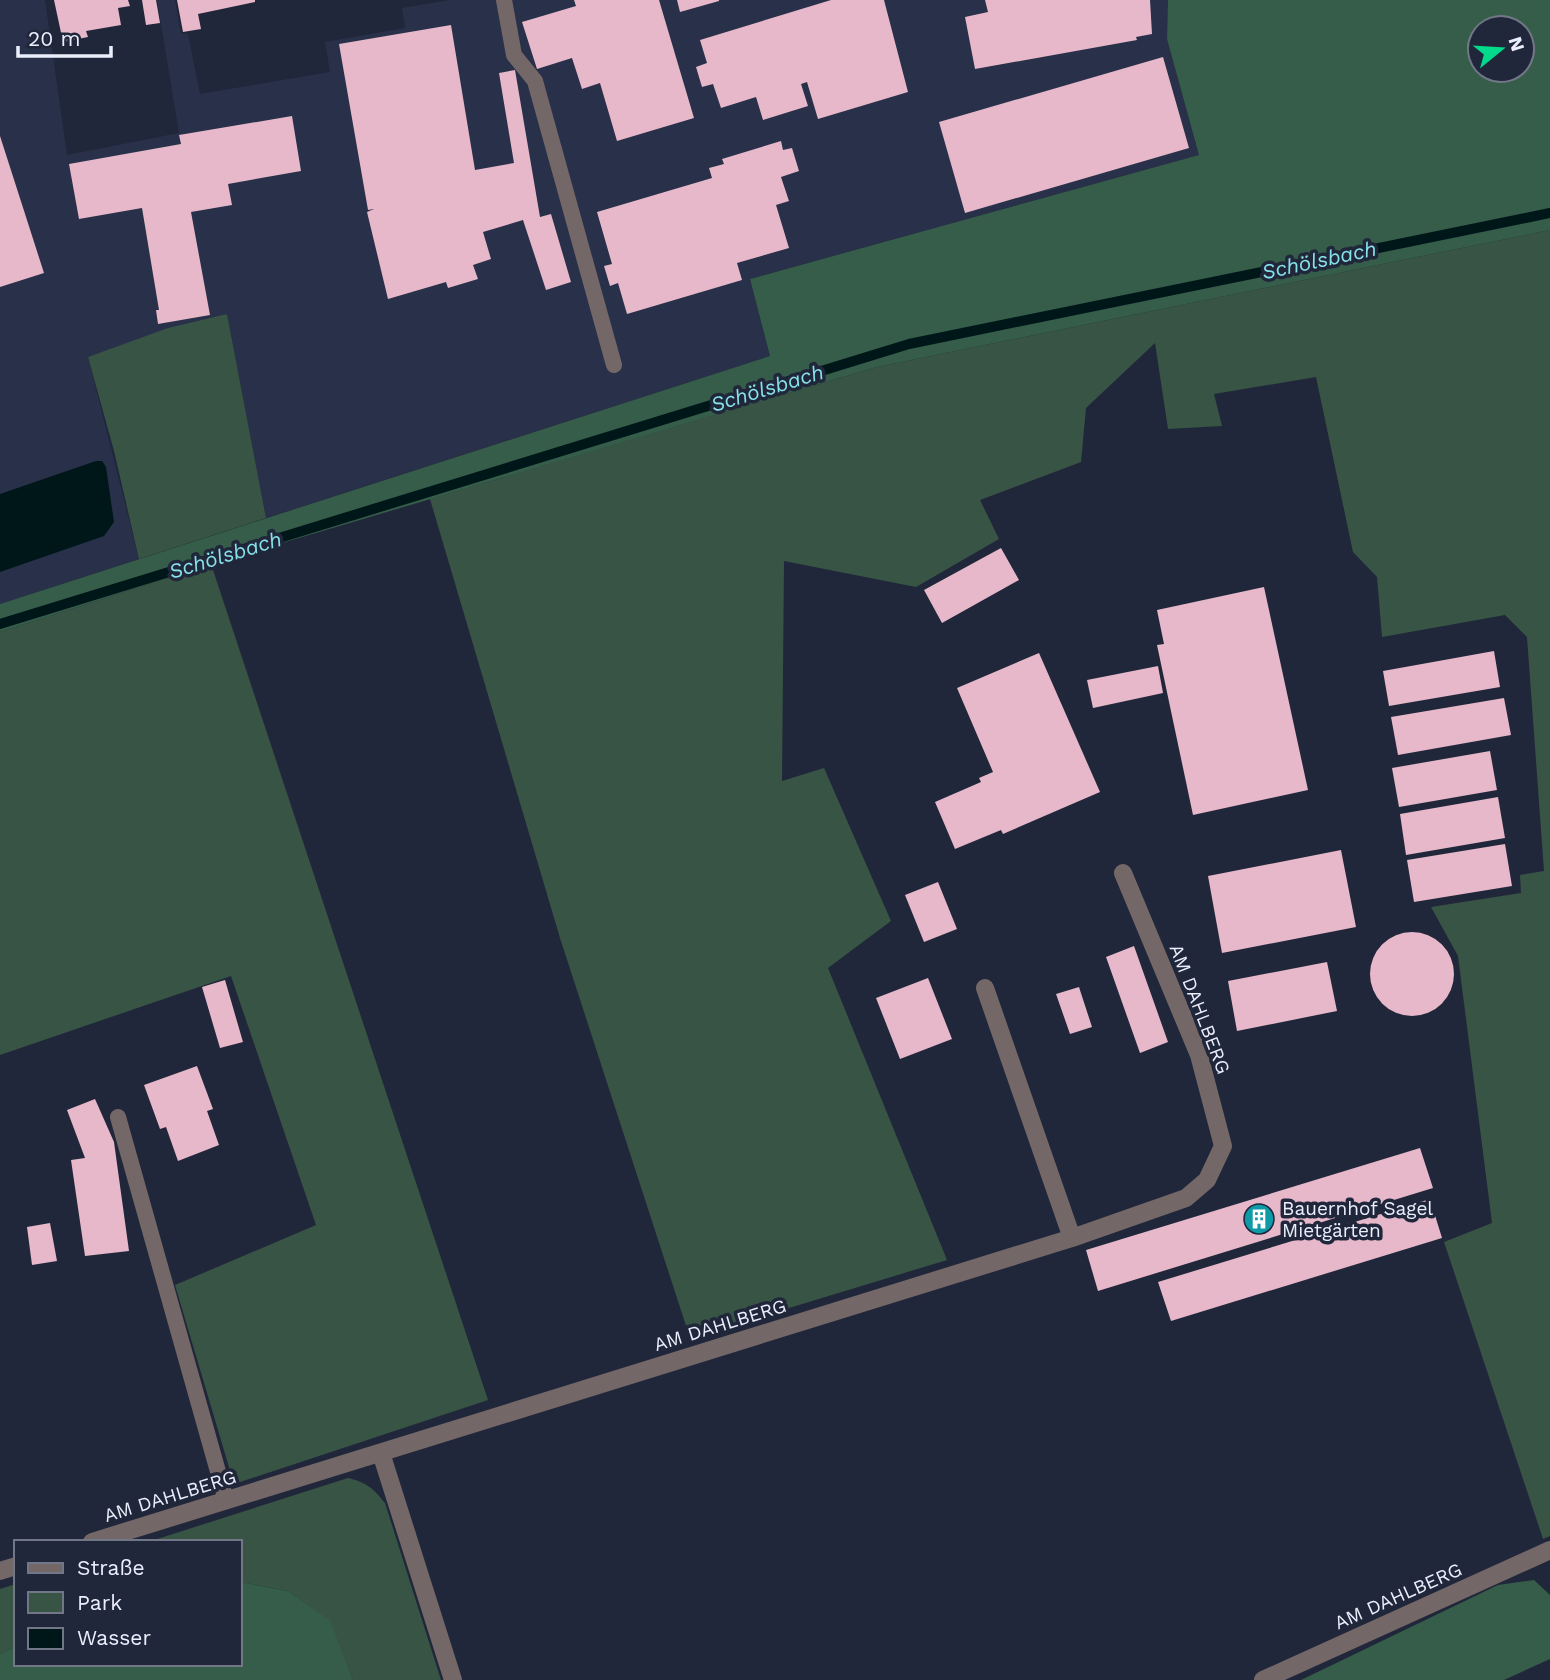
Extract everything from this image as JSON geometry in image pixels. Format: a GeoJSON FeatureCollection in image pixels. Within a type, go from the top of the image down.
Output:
{"type":"FeatureCollection","features":[{"type":"Feature","properties":{"kind":"street","name":"AM DAHLBERG"},"geometry":{"type":"LineString","coordinates":[[98,1540],[1072,1238],[1186,1198],[1207,1180],[1223,1146],[1199,1055],[1123,873]]}},
{"type":"Feature","properties":{"kind":"street"},"geometry":{"type":"LineString","coordinates":[[985,988],[1072,1238]]}},
{"type":"Feature","properties":{"kind":"street"},"geometry":{"type":"LineString","coordinates":[[381,1453],[453,1680]]}},
{"type":"Feature","properties":{"kind":"street","name":"AM DAHLBERG"},"geometry":{"type":"LineString","coordinates":[[1263,1680],[1550,1550]]}},
{"type":"Feature","properties":{"kind":"lane"},"geometry":{"type":"LineString","coordinates":[[504,0],[514,55],[535,81],[614,365]]}},
{"type":"Feature","properties":{"kind":"lane"},"geometry":{"type":"LineString","coordinates":[[118,1117],[226,1500]]}},
{"type":"Feature","properties":{"kind":"shaded area"},"geometry":{"type":"Polygon","coordinates":[[[0,0],[45,0],[67,155],[179,133],[157,0],[175,0],[181,34],[188,34],[200,94],[330,72],[325,42],[405,28],[402,8],[450,0],[1168,0],[1167,39],[1199,155],[750,279],[770,356],[266,518],[227,314],[88,357],[139,559],[0,604],[0,0]]]}},
{"type":"Feature","properties":{"kind":"green space"},"geometry":{"type":"Polygon","coordinates":[[[1168,0],[1550,0],[1550,230],[877,367],[211,564],[0,632],[0,604],[770,356],[750,279],[1199,155],[1167,39],[1168,0]]]}},
{"type":"Feature","properties":{"kind":"green space"},"geometry":{"type":"Polygon","coordinates":[[[1550,230],[1550,1536],[1543,1539],[1444,1242],[1492,1223],[1458,956],[1431,907],[1521,893],[1520,875],[1544,871],[1527,637],[1505,615],[1382,637],[1377,577],[1353,552],[1316,377],[1214,394],[1222,426],[1168,429],[1155,343],[1086,408],[1081,462],[980,500],[999,539],[916,587],[784,561],[782,781],[824,768],[891,921],[828,968],[947,1260],[690,1338],[560,938],[430,499],[877,367],[1550,230]]]}},
{"type":"Feature","properties":{"kind":"green space"},"geometry":{"type":"Polygon","coordinates":[[[227,314],[266,518],[139,559],[114,451],[88,357],[168,328],[227,314]]]}},
{"type":"Feature","properties":{"kind":"green space"},"geometry":{"type":"Polygon","coordinates":[[[211,564],[488,1400],[234,1484],[175,1285],[316,1225],[231,976],[0,1055],[0,632],[211,564]]]}},
{"type":"Feature","properties":{"kind":"green space"},"geometry":{"type":"Polygon","coordinates":[[[348,1478],[360,1482],[385,1503],[441,1680],[353,1680],[329,1620],[288,1591],[242,1582],[242,1540],[154,1540],[348,1478]]]}},
{"type":"Feature","properties":{"kind":"green space"},"geometry":{"type":"Polygon","coordinates":[[[1534,1580],[1550,1595],[1550,1659],[1504,1680],[1301,1680],[1498,1585],[1534,1580]]]}},
{"type":"Feature","properties":{"kind":"green space"},"geometry":{"type":"Polygon","coordinates":[[[242,1582],[288,1591],[330,1620],[353,1680],[0,1680],[0,1654],[14,1647],[14,1666],[242,1666],[242,1582]]]}},
{"type":"Feature","properties":{"kind":"green space"},"geometry":{"type":"Polygon","coordinates":[[[14,1585],[14,1647],[0,1654],[0,1589],[14,1585]]]}},
{"type":"Feature","properties":{"kind":"water"},"geometry":{"type":"Polygon","coordinates":[[[102,461],[106,467],[114,522],[104,536],[0,572],[0,494],[102,461]]]}},
{"type":"Feature","properties":{"kind":"building"},"geometry":{"type":"Polygon","coordinates":[[[54,0],[128,0],[130,6],[118,8],[121,25],[86,31],[88,37],[63,42],[54,0]]]}},
{"type":"Feature","properties":{"kind":"building"},"geometry":{"type":"Polygon","coordinates":[[[142,0],[156,0],[160,23],[146,25],[142,0]]]}},
{"type":"Feature","properties":{"kind":"building"},"geometry":{"type":"Polygon","coordinates":[[[177,0],[255,2],[198,14],[201,29],[183,32],[177,0]]]}},
{"type":"Feature","properties":{"kind":"building"},"geometry":{"type":"Polygon","coordinates":[[[574,0],[659,0],[694,118],[617,141],[600,83],[582,89],[572,58],[537,69],[522,22],[576,6],[574,0]]]}},
{"type":"Feature","properties":{"kind":"building"},"geometry":{"type":"Polygon","coordinates":[[[677,0],[719,0],[719,1],[680,12],[677,0]]]}},
{"type":"Feature","properties":{"kind":"building"},"geometry":{"type":"Polygon","coordinates":[[[831,0],[884,0],[908,92],[818,119],[807,82],[801,84],[808,106],[763,120],[756,97],[721,108],[713,84],[702,87],[696,67],[707,63],[700,40],[831,0]]]}},
{"type":"Feature","properties":{"kind":"building"},"geometry":{"type":"Polygon","coordinates":[[[985,0],[1150,0],[1152,34],[1136,37],[1137,40],[975,69],[965,17],[988,12],[985,0]]]}},
{"type":"Feature","properties":{"kind":"building"},"geometry":{"type":"Polygon","coordinates":[[[451,25],[475,170],[514,163],[499,73],[515,70],[540,217],[551,214],[571,282],[546,290],[523,220],[483,232],[491,259],[473,265],[478,279],[448,288],[446,282],[388,299],[367,212],[374,209],[368,210],[339,44],[451,25]]]}},
{"type":"Feature","properties":{"kind":"building"},"geometry":{"type":"Polygon","coordinates":[[[1163,57],[1189,148],[965,213],[939,122],[1163,57]]]}},
{"type":"Feature","properties":{"kind":"building"},"geometry":{"type":"Polygon","coordinates":[[[292,116],[301,171],[228,184],[232,205],[191,212],[210,315],[158,324],[156,310],[159,310],[142,208],[79,219],[69,164],[181,144],[179,135],[292,116]]]}},
{"type":"Feature","properties":{"kind":"building"},"geometry":{"type":"Polygon","coordinates":[[[0,136],[44,273],[0,287],[0,136]]]}},
{"type":"Feature","properties":{"kind":"building"},"geometry":{"type":"Polygon","coordinates":[[[781,141],[783,150],[792,148],[799,171],[781,177],[789,201],[776,205],[789,248],[737,263],[742,280],[627,314],[618,283],[610,286],[604,266],[612,264],[597,212],[712,178],[709,168],[724,164],[722,159],[781,141]]]}},
{"type":"Feature","properties":{"kind":"building"},"geometry":{"type":"Polygon","coordinates":[[[1001,548],[1019,580],[942,623],[924,590],[1001,548]]]}},
{"type":"Feature","properties":{"kind":"building"},"geometry":{"type":"Polygon","coordinates":[[[1264,587],[1308,790],[1193,815],[1157,645],[1164,644],[1157,610],[1264,587]]]}},
{"type":"Feature","properties":{"kind":"building"},"geometry":{"type":"Polygon","coordinates":[[[1494,651],[1500,687],[1389,706],[1383,671],[1494,651]]]}},
{"type":"Feature","properties":{"kind":"building"},"geometry":{"type":"Polygon","coordinates":[[[1039,653],[1100,792],[1003,834],[1001,830],[955,849],[935,802],[981,782],[979,778],[993,772],[957,688],[1039,653]]]}},
{"type":"Feature","properties":{"kind":"building"},"geometry":{"type":"Polygon","coordinates":[[[1158,666],[1163,693],[1093,708],[1087,680],[1158,666]]]}},
{"type":"Feature","properties":{"kind":"building"},"geometry":{"type":"Polygon","coordinates":[[[1504,698],[1511,735],[1398,755],[1391,717],[1504,698]]]}},
{"type":"Feature","properties":{"kind":"building"},"geometry":{"type":"Polygon","coordinates":[[[1490,751],[1497,790],[1399,807],[1392,768],[1490,751]]]}},
{"type":"Feature","properties":{"kind":"building"},"geometry":{"type":"Polygon","coordinates":[[[1498,797],[1505,838],[1406,855],[1400,814],[1498,797]]]}},
{"type":"Feature","properties":{"kind":"building"},"geometry":{"type":"Polygon","coordinates":[[[1505,844],[1512,886],[1414,902],[1407,860],[1505,844]]]}},
{"type":"Feature","properties":{"kind":"building"},"geometry":{"type":"Polygon","coordinates":[[[1341,850],[1356,927],[1222,953],[1208,876],[1341,850]]]}},
{"type":"Feature","properties":{"kind":"building"},"geometry":{"type":"Polygon","coordinates":[[[938,882],[957,929],[924,942],[905,895],[938,882]]]}},
{"type":"Feature","properties":{"kind":"building"},"geometry":{"type":"Polygon","coordinates":[[[1412,932],[1428,935],[1442,944],[1451,958],[1454,974],[1451,990],[1442,1004],[1428,1013],[1412,1016],[1396,1013],[1382,1004],[1373,990],[1370,974],[1373,958],[1382,944],[1396,935],[1412,932]]]}},
{"type":"Feature","properties":{"kind":"building"},"geometry":{"type":"Polygon","coordinates":[[[1134,946],[1168,1042],[1140,1053],[1106,957],[1134,946]]]}},
{"type":"Feature","properties":{"kind":"building"},"geometry":{"type":"Polygon","coordinates":[[[1327,962],[1337,1011],[1237,1031],[1228,981],[1327,962]]]}},
{"type":"Feature","properties":{"kind":"building"},"geometry":{"type":"Polygon","coordinates":[[[928,978],[952,1039],[900,1059],[876,998],[928,978]]]}},
{"type":"Feature","properties":{"kind":"building"},"geometry":{"type":"Polygon","coordinates":[[[225,980],[243,1042],[220,1048],[202,987],[225,980]]]}},
{"type":"Feature","properties":{"kind":"building"},"geometry":{"type":"Polygon","coordinates":[[[1079,987],[1092,1027],[1070,1034],[1056,994],[1079,987]]]}},
{"type":"Feature","properties":{"kind":"building"},"geometry":{"type":"Polygon","coordinates":[[[197,1066],[213,1109],[207,1111],[219,1145],[178,1161],[166,1127],[160,1129],[144,1085],[197,1066]]]}},
{"type":"Feature","properties":{"kind":"building"},"geometry":{"type":"Polygon","coordinates":[[[95,1099],[114,1142],[129,1251],[85,1256],[71,1160],[85,1158],[67,1110],[95,1099]]]}},
{"type":"Feature","properties":{"kind":"building","name":"Bauernhof Sagel Mietgärten"},"geometry":{"type":"Polygon","coordinates":[[[1420,1148],[1433,1188],[1098,1291],[1086,1250],[1420,1148]]]}},
{"type":"Feature","properties":{"kind":"building"},"geometry":{"type":"Polygon","coordinates":[[[1430,1199],[1442,1238],[1171,1321],[1158,1282],[1430,1199]]]}},
{"type":"Feature","properties":{"kind":"building"},"geometry":{"type":"Polygon","coordinates":[[[50,1223],[57,1261],[32,1265],[27,1227],[50,1223]]]}},
{"type":"Feature","properties":{"kind":"waterway","name":"Schölsbach"},"geometry":{"type":"LineString","coordinates":[[0,624],[909,344],[1550,213]]}},
{"type":"Feature","properties":{"kind":"place","name":"Bauernhof Sagel Mietgärten"},"geometry":{"type":"Point","coordinates":[1259,1219]}}]}
